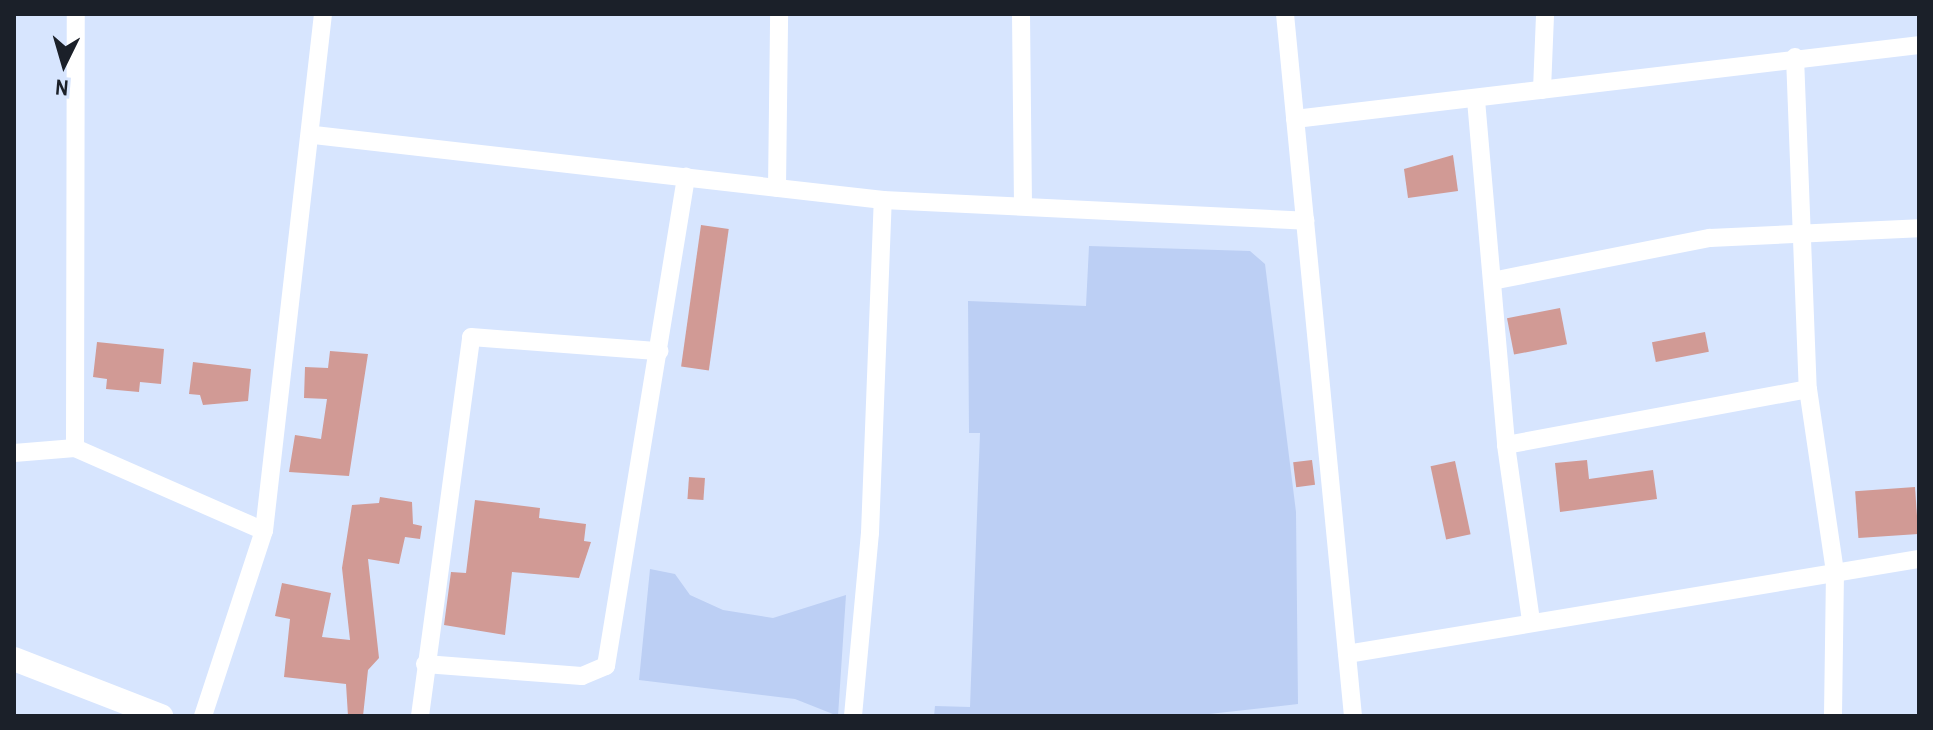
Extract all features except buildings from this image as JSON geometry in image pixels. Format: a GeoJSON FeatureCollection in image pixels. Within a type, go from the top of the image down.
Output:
{"type":"FeatureCollection","features":[{"type":"Feature","properties":{"kind":"street"},"geometry":{"type":"LineString","coordinates":[[75,448],[76,14]]}},
{"type":"Feature","properties":{"kind":"street"},"geometry":{"type":"LineString","coordinates":[[203,716],[264,531],[314,135],[323,14]]}},
{"type":"Feature","properties":{"kind":"street"},"geometry":{"type":"LineString","coordinates":[[777,188],[779,14]]}},
{"type":"Feature","properties":{"kind":"street"},"geometry":{"type":"LineString","coordinates":[[1021,14],[1023,203]]}},
{"type":"Feature","properties":{"kind":"street"},"geometry":{"type":"LineString","coordinates":[[1285,14],[1353,716]]}},
{"type":"Feature","properties":{"kind":"street"},"geometry":{"type":"LineString","coordinates":[[1542,90],[1545,14]]}},
{"type":"Feature","properties":{"kind":"street"},"geometry":{"type":"LineString","coordinates":[[1295,119],[1476,100],[1795,57],[1919,45]]}},
{"type":"Feature","properties":{"kind":"street"},"geometry":{"type":"LineString","coordinates":[[1795,57],[1808,389],[1835,572],[1833,716]]}},
{"type":"Feature","properties":{"kind":"street"},"geometry":{"type":"LineString","coordinates":[[1476,100],[1506,445],[1531,621]]}},
{"type":"Feature","properties":{"kind":"street"},"geometry":{"type":"LineString","coordinates":[[314,135],[883,200],[1023,203],[1305,221]]}},
{"type":"Feature","properties":{"kind":"street"},"geometry":{"type":"LineString","coordinates":[[425,664],[582,676],[606,666],[686,177]]}},
{"type":"Feature","properties":{"kind":"street"},"geometry":{"type":"LineString","coordinates":[[853,716],[870,533],[883,200]]}},
{"type":"Feature","properties":{"kind":"street"},"geometry":{"type":"LineString","coordinates":[[1492,281],[1710,238],[1800,228],[1919,228]]}},
{"type":"Feature","properties":{"kind":"street"},"geometry":{"type":"LineString","coordinates":[[420,716],[471,337],[659,351]]}},
{"type":"Feature","properties":{"kind":"street"},"geometry":{"type":"LineString","coordinates":[[1506,445],[1808,389]]}},
{"type":"Feature","properties":{"kind":"street"},"geometry":{"type":"LineString","coordinates":[[14,453],[75,448],[264,531]]}},
{"type":"Feature","properties":{"kind":"street"},"geometry":{"type":"LineString","coordinates":[[1347,654],[1531,621],[1919,559]]}},
{"type":"Feature","properties":{"kind":"street"},"geometry":{"type":"LineString","coordinates":[[14,659],[161,716]]}},
{"type":"Feature","properties":{"kind":"shaded area"},"geometry":{"type":"Polygon","coordinates":[[[1089,246],[1250,251],[1265,264],[1296,512],[1298,704],[1191,716],[934,716],[935,706],[970,707],[980,433],[969,433],[968,301],[1086,306],[1089,246]]]}},
{"type":"Feature","properties":{"kind":"shaded area"},"geometry":{"type":"Polygon","coordinates":[[[650,569],[675,574],[690,595],[723,610],[773,618],[846,595],[838,716],[795,699],[639,680],[650,569]]]}}]}
